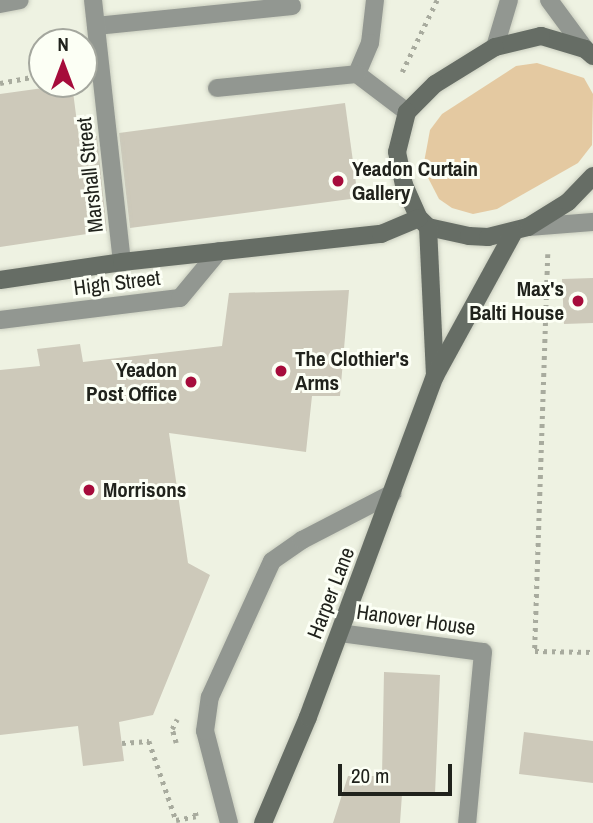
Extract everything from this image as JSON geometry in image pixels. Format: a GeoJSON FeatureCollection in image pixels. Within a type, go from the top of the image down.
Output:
{"type":"FeatureCollection","features":[{"type":"Feature","properties":{"kind":"street"},"geometry":{"type":"LineString","coordinates":[[0,4],[20,0]]}},
{"type":"Feature","properties":{"kind":"street","name":"Marshall Street"},"geometry":{"type":"LineString","coordinates":[[93,0],[122,262]]}},
{"type":"Feature","properties":{"kind":"street"},"geometry":{"type":"LineString","coordinates":[[357,74],[370,43],[375,0]]}},
{"type":"Feature","properties":{"kind":"street"},"geometry":{"type":"LineString","coordinates":[[495,47],[509,0]]}},
{"type":"Feature","properties":{"kind":"street"},"geometry":{"type":"LineString","coordinates":[[549,0],[589,52]]}},
{"type":"Feature","properties":{"kind":"street"},"geometry":{"type":"LineString","coordinates":[[96,26],[292,6]]}},
{"type":"Feature","properties":{"kind":"street"},"geometry":{"type":"LineString","coordinates":[[589,52],[541,36],[495,47],[435,84],[407,112],[397,152],[404,185],[423,222],[469,236],[593,222]]}},
{"type":"Feature","properties":{"kind":"street"},"geometry":{"type":"LineString","coordinates":[[217,88],[357,74],[407,112]]}},
{"type":"Feature","properties":{"kind":"street"},"geometry":{"type":"LineString","coordinates":[[521,229],[568,201],[593,176]]}},
{"type":"Feature","properties":{"kind":"street"},"geometry":{"type":"LineString","coordinates":[[568,201],[593,198]]}},
{"type":"Feature","properties":{"kind":"street","name":"High Street"},"geometry":{"type":"LineString","coordinates":[[0,280],[219,250],[381,234],[423,222]]}},
{"type":"Feature","properties":{"kind":"street","name":"Harper Lane"},"geometry":{"type":"LineString","coordinates":[[423,222],[435,376]]}},
{"type":"Feature","properties":{"kind":"street","name":"Harper Lane"},"geometry":{"type":"LineString","coordinates":[[262,823],[340,633],[435,376],[521,229]]}},
{"type":"Feature","properties":{"kind":"street","name":"High Street"},"geometry":{"type":"LineString","coordinates":[[0,320],[180,298],[219,250]]}},
{"type":"Feature","properties":{"kind":"street"},"geometry":{"type":"LineString","coordinates":[[229,823],[205,731],[210,696],[272,561],[302,540],[393,493]]}},
{"type":"Feature","properties":{"kind":"street","name":"Hanover House"},"geometry":{"type":"LineString","coordinates":[[340,633],[482,652],[467,823]]}},
{"type":"Feature","properties":{"kind":"path"},"geometry":{"type":"LineString","coordinates":[[389,99],[437,0]]}},
{"type":"Feature","properties":{"kind":"path"},"geometry":{"type":"LineString","coordinates":[[0,83],[28,78]]}},
{"type":"Feature","properties":{"kind":"path"},"geometry":{"type":"LineString","coordinates":[[549,225],[535,651],[593,652]]}},
{"type":"Feature","properties":{"kind":"shaded area"},"geometry":{"type":"Polygon","coordinates":[[[537,63],[584,78],[593,94],[592,145],[578,163],[497,209],[473,214],[452,208],[439,199],[423,168],[430,130],[442,114],[516,66],[537,63]]]}},
{"type":"Feature","properties":{"kind":"building"},"geometry":{"type":"Polygon","coordinates":[[[28,90],[28,98],[74,98],[79,138],[97,136],[107,231],[0,247],[0,94],[28,90]]]}},
{"type":"Feature","properties":{"kind":"building"},"geometry":{"type":"Polygon","coordinates":[[[345,103],[358,198],[130,228],[119,133],[345,103]]]}},
{"type":"Feature","properties":{"kind":"building","name":"Max's Balti House"},"geometry":{"type":"Polygon","coordinates":[[[593,278],[593,323],[564,324],[562,279],[593,278]]]}},
{"type":"Feature","properties":{"kind":"building","name":"Morrisons"},"geometry":{"type":"Polygon","coordinates":[[[349,290],[340,396],[312,396],[306,452],[169,433],[188,563],[210,575],[153,715],[119,722],[124,761],[83,766],[78,726],[0,735],[0,370],[40,366],[37,349],[80,344],[83,362],[222,346],[229,293],[349,290]]]}},
{"type":"Feature","properties":{"kind":"building"},"geometry":{"type":"Polygon","coordinates":[[[384,672],[440,675],[435,794],[402,794],[400,823],[333,823],[348,776],[382,776],[384,672]]]}},
{"type":"Feature","properties":{"kind":"building"},"geometry":{"type":"Polygon","coordinates":[[[524,732],[593,741],[593,783],[519,774],[524,732]]]}},
{"type":"Feature","properties":{"kind":"place","name":"Yeadon Curtain Gallery"},"geometry":{"type":"Point","coordinates":[338,181]}},
{"type":"Feature","properties":{"kind":"place","name":"Max's Balti House"},"geometry":{"type":"Point","coordinates":[578,301]}},
{"type":"Feature","properties":{"kind":"place","name":"The Clothier's Arms"},"geometry":{"type":"Point","coordinates":[281,371]}},
{"type":"Feature","properties":{"kind":"place","name":"Yeadon Post Office"},"geometry":{"type":"Point","coordinates":[191,382]}},
{"type":"Feature","properties":{"kind":"place","name":"Morrisons"},"geometry":{"type":"Point","coordinates":[89,490]}}]}
